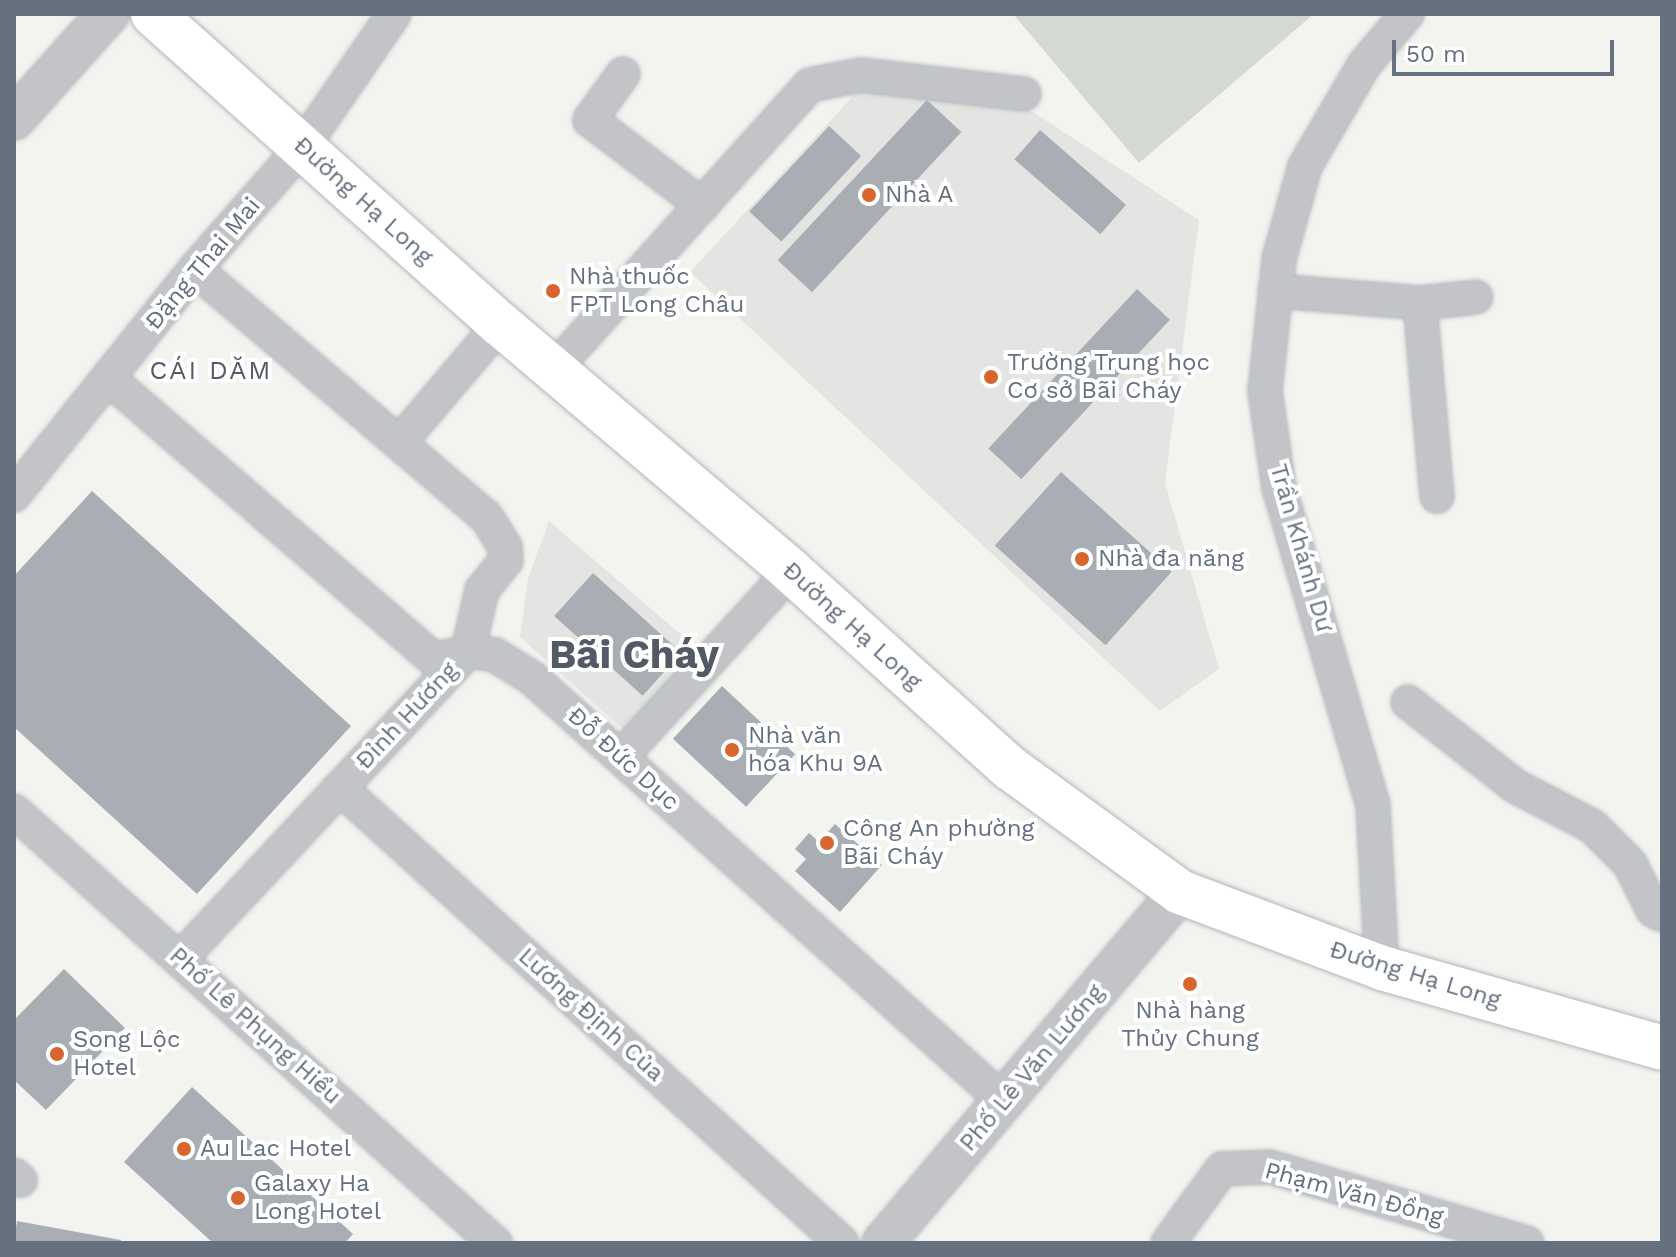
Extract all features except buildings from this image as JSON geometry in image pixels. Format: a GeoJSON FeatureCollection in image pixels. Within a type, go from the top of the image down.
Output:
{"type":"FeatureCollection","features":[{"type":"Feature","properties":{"kind":"main road","name":"Đường Hạ Long"},"geometry":{"type":"LineString","coordinates":[[153,14],[500,324],[791,571],[1010,768],[1180,892],[1382,968],[1661,1046]]}},
{"type":"Feature","properties":{"kind":"street"},"geometry":{"type":"LineString","coordinates":[[14,119],[108,14]]}},
{"type":"Feature","properties":{"kind":"street","name":"Đặng Thai Mai"},"geometry":{"type":"LineString","coordinates":[[14,495],[195,269],[303,146],[394,14]]}},
{"type":"Feature","properties":{"kind":"street","name":"Trần Khánh Dư"},"geometry":{"type":"LineString","coordinates":[[1382,968],[1373,805],[1279,488],[1265,391],[1279,259],[1305,166],[1364,65],[1407,14]]}},
{"type":"Feature","properties":{"kind":"street"},"geometry":{"type":"LineString","coordinates":[[623,74],[590,120],[702,205]]}},
{"type":"Feature","properties":{"kind":"street"},"geometry":{"type":"LineString","coordinates":[[554,369],[810,85],[861,75],[1024,94]]}},
{"type":"Feature","properties":{"kind":"street","name":"Đỉnh Hương"},"geometry":{"type":"LineString","coordinates":[[180,959],[468,651],[482,590],[506,560],[505,547],[486,517],[195,269]]}},
{"type":"Feature","properties":{"kind":"street"},"geometry":{"type":"LineString","coordinates":[[1275,291],[1420,303],[1476,297]]}},
{"type":"Feature","properties":{"kind":"street"},"geometry":{"type":"LineString","coordinates":[[1420,303],[1437,496]]}},
{"type":"Feature","properties":{"kind":"street"},"geometry":{"type":"LineString","coordinates":[[400,442],[500,324]]}},
{"type":"Feature","properties":{"kind":"street","name":"Đỗ Đức Dục"},"geometry":{"type":"LineString","coordinates":[[108,378],[435,660],[468,651],[495,655],[532,678],[1005,1102]]}},
{"type":"Feature","properties":{"kind":"street"},"geometry":{"type":"LineString","coordinates":[[621,757],[791,571]]}},
{"type":"Feature","properties":{"kind":"street"},"geometry":{"type":"LineString","coordinates":[[1408,702],[1515,786],[1592,826],[1630,864],[1653,910],[1662,915]]}},
{"type":"Feature","properties":{"kind":"street","name":"Lương Định Của"},"geometry":{"type":"LineString","coordinates":[[340,788],[842,1243]]}},
{"type":"Feature","properties":{"kind":"street","name":"Phố Lê Phụng Hiểu"},"geometry":{"type":"LineString","coordinates":[[14,811],[495,1243]]}},
{"type":"Feature","properties":{"kind":"street","name":"Phố Lê Văn Lương"},"geometry":{"type":"LineString","coordinates":[[883,1243],[1180,892]]}},
{"type":"Feature","properties":{"kind":"street","name":"Phạm Văn Đồng"},"geometry":{"type":"LineString","coordinates":[[1168,1243],[1222,1169],[1270,1167],[1527,1243]]}},
{"type":"Feature","properties":{"kind":"shaded area"},"geometry":{"type":"Polygon","coordinates":[[[1013,14],[1314,14],[1139,163],[1013,14]]]}},
{"type":"Feature","properties":{"kind":"shaded area","name":"Trường Trung học Cơ sở Bãi Cháy"},"geometry":{"type":"Polygon","coordinates":[[[866,82],[1019,103],[1199,220],[1165,483],[1219,669],[1160,711],[690,272],[866,82]]]}},
{"type":"Feature","properties":{"kind":"shaded area"},"geometry":{"type":"Polygon","coordinates":[[[549,521],[699,650],[627,733],[520,637],[528,578],[549,521]]]}},
{"type":"Feature","properties":{"kind":"place","name":"Nhà A"},"geometry":{"type":"Point","coordinates":[869,195]}},
{"type":"Feature","properties":{"kind":"place","name":"Nhà thuốc FPT Long Châu"},"geometry":{"type":"Point","coordinates":[553,291]}},
{"type":"Feature","properties":{"kind":"place","name":"Trường Trung học Cơ sở Bãi Cháy"},"geometry":{"type":"Point","coordinates":[991,377]}},
{"type":"Feature","properties":{"kind":"place","name":"Nhà đa năng"},"geometry":{"type":"Point","coordinates":[1082,559]}},
{"type":"Feature","properties":{"kind":"place","name":"Nhà văn hóa Khu 9A"},"geometry":{"type":"Point","coordinates":[732,750]}},
{"type":"Feature","properties":{"kind":"place","name":"Công An phường Bãi Cháy"},"geometry":{"type":"Point","coordinates":[827,843]}},
{"type":"Feature","properties":{"kind":"place","name":"Nhà hàng Thủy Chung"},"geometry":{"type":"Point","coordinates":[1190,984]}},
{"type":"Feature","properties":{"kind":"place","name":"Song Lộc Hotel"},"geometry":{"type":"Point","coordinates":[57,1054]}},
{"type":"Feature","properties":{"kind":"place","name":"Au Lac Hotel"},"geometry":{"type":"Point","coordinates":[184,1149]}},
{"type":"Feature","properties":{"kind":"place","name":"Galaxy Ha Long Hotel"},"geometry":{"type":"Point","coordinates":[238,1198]}},
{"type":"Feature","properties":{"kind":"district","name":"CÁI DĂM"},"geometry":{"type":"Point","coordinates":[211,371]}},
{"type":"Feature","properties":{"kind":"district","name":"Bãi Cháy"},"geometry":{"type":"Point","coordinates":[634,655]}}]}
